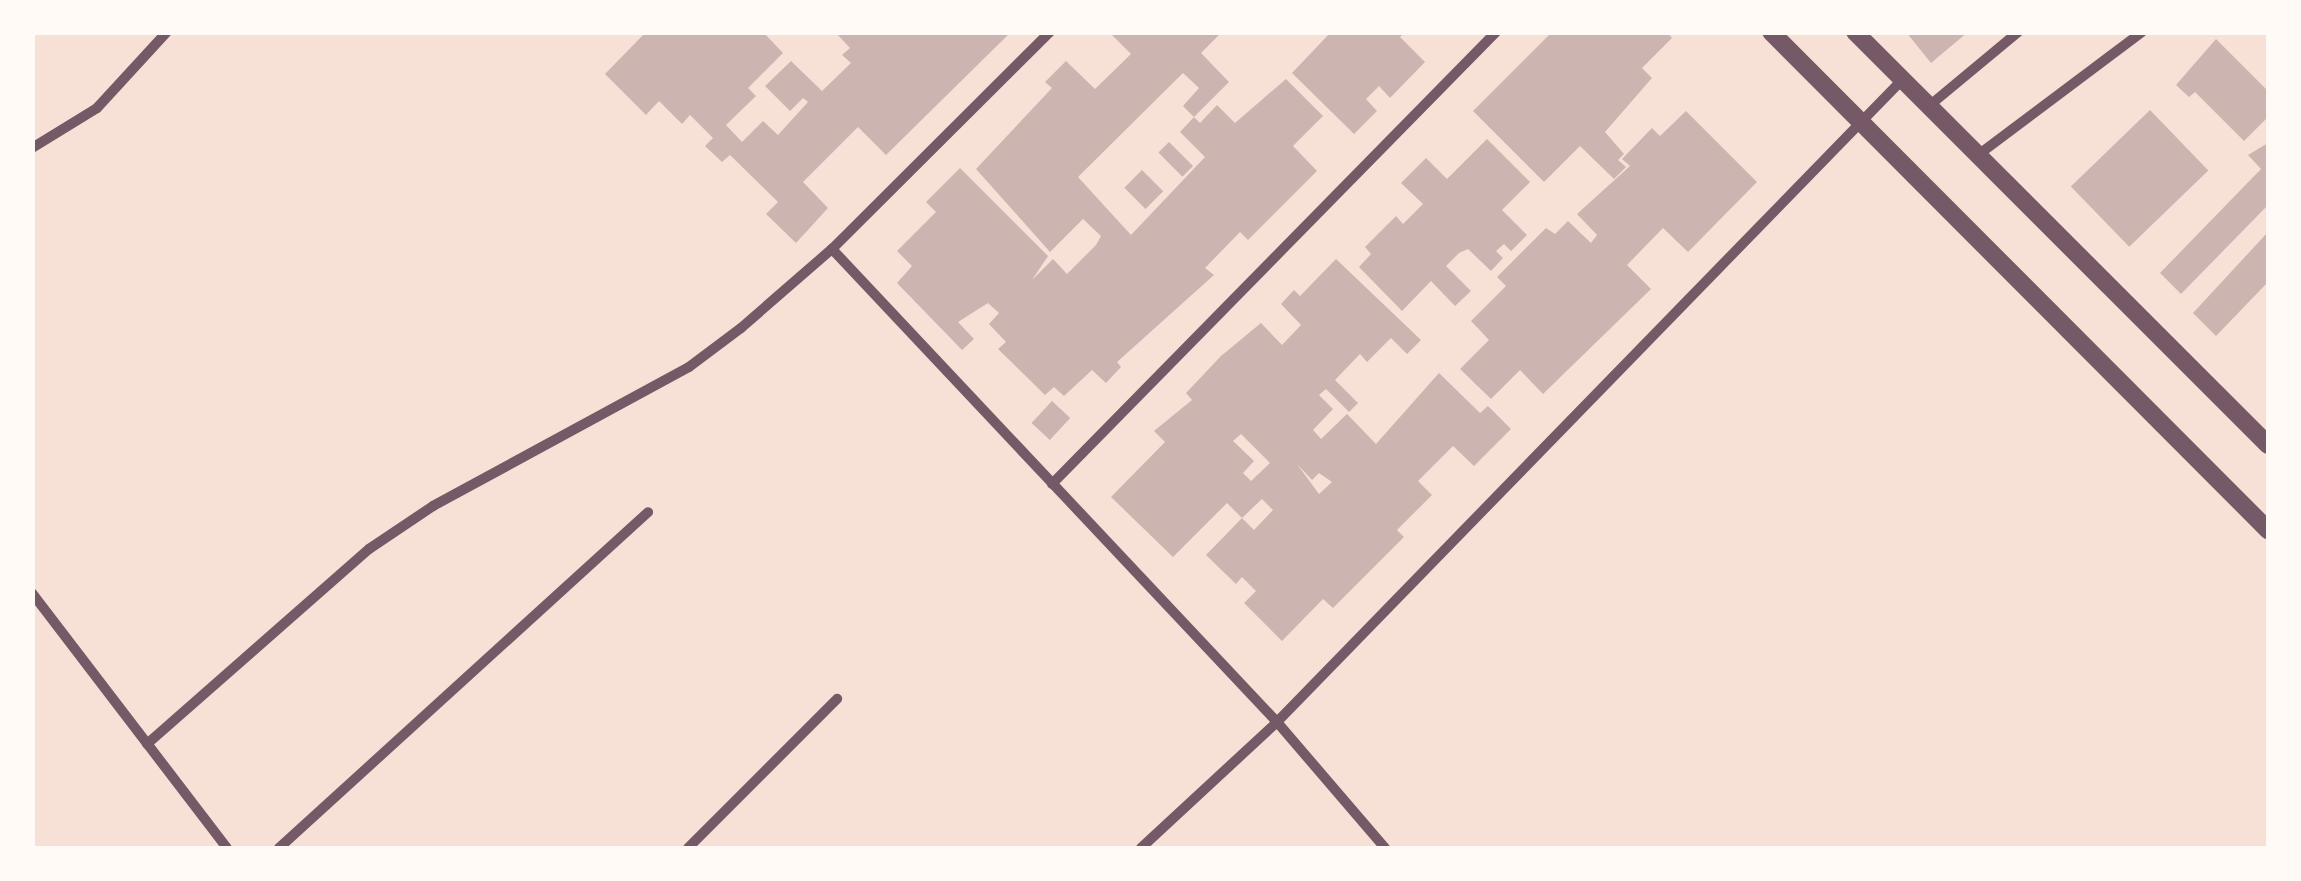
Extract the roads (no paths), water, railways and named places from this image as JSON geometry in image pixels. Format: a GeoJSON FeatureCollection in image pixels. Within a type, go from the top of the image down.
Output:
{"type":"FeatureCollection","features":[{"type":"Feature","properties":{"kind":"street"},"geometry":{"type":"LineString","coordinates":[[32,148],[97,108],[167,32]]}},
{"type":"Feature","properties":{"kind":"street"},"geometry":{"type":"LineString","coordinates":[[147,744],[368,550],[433,506],[689,366],[832,250],[1050,32]]}},
{"type":"Feature","properties":{"kind":"street"},"geometry":{"type":"LineString","coordinates":[[1052,484],[1496,32]]}},
{"type":"Feature","properties":{"kind":"street"},"geometry":{"type":"LineString","coordinates":[[1772,32],[2268,530]]}},
{"type":"Feature","properties":{"kind":"street"},"geometry":{"type":"LineString","coordinates":[[1855,32],[2268,445]]}},
{"type":"Feature","properties":{"kind":"street"},"geometry":{"type":"LineString","coordinates":[[1928,106],[2018,32]]}},
{"type":"Feature","properties":{"kind":"street"},"geometry":{"type":"LineString","coordinates":[[1978,155],[2142,32]]}},
{"type":"Feature","properties":{"kind":"street"},"geometry":{"type":"LineString","coordinates":[[1142,848],[1277,722],[1857,119],[1902,80]]}},
{"type":"Feature","properties":{"kind":"street"},"geometry":{"type":"LineString","coordinates":[[832,250],[1277,722],[1385,848]]}},
{"type":"Feature","properties":{"kind":"street"},"geometry":{"type":"LineString","coordinates":[[279,848],[648,512]]}},
{"type":"Feature","properties":{"kind":"street"},"geometry":{"type":"LineString","coordinates":[[32,593],[228,848]]}},
{"type":"Feature","properties":{"kind":"street"},"geometry":{"type":"LineString","coordinates":[[688,848],[837,699]]}}]}
